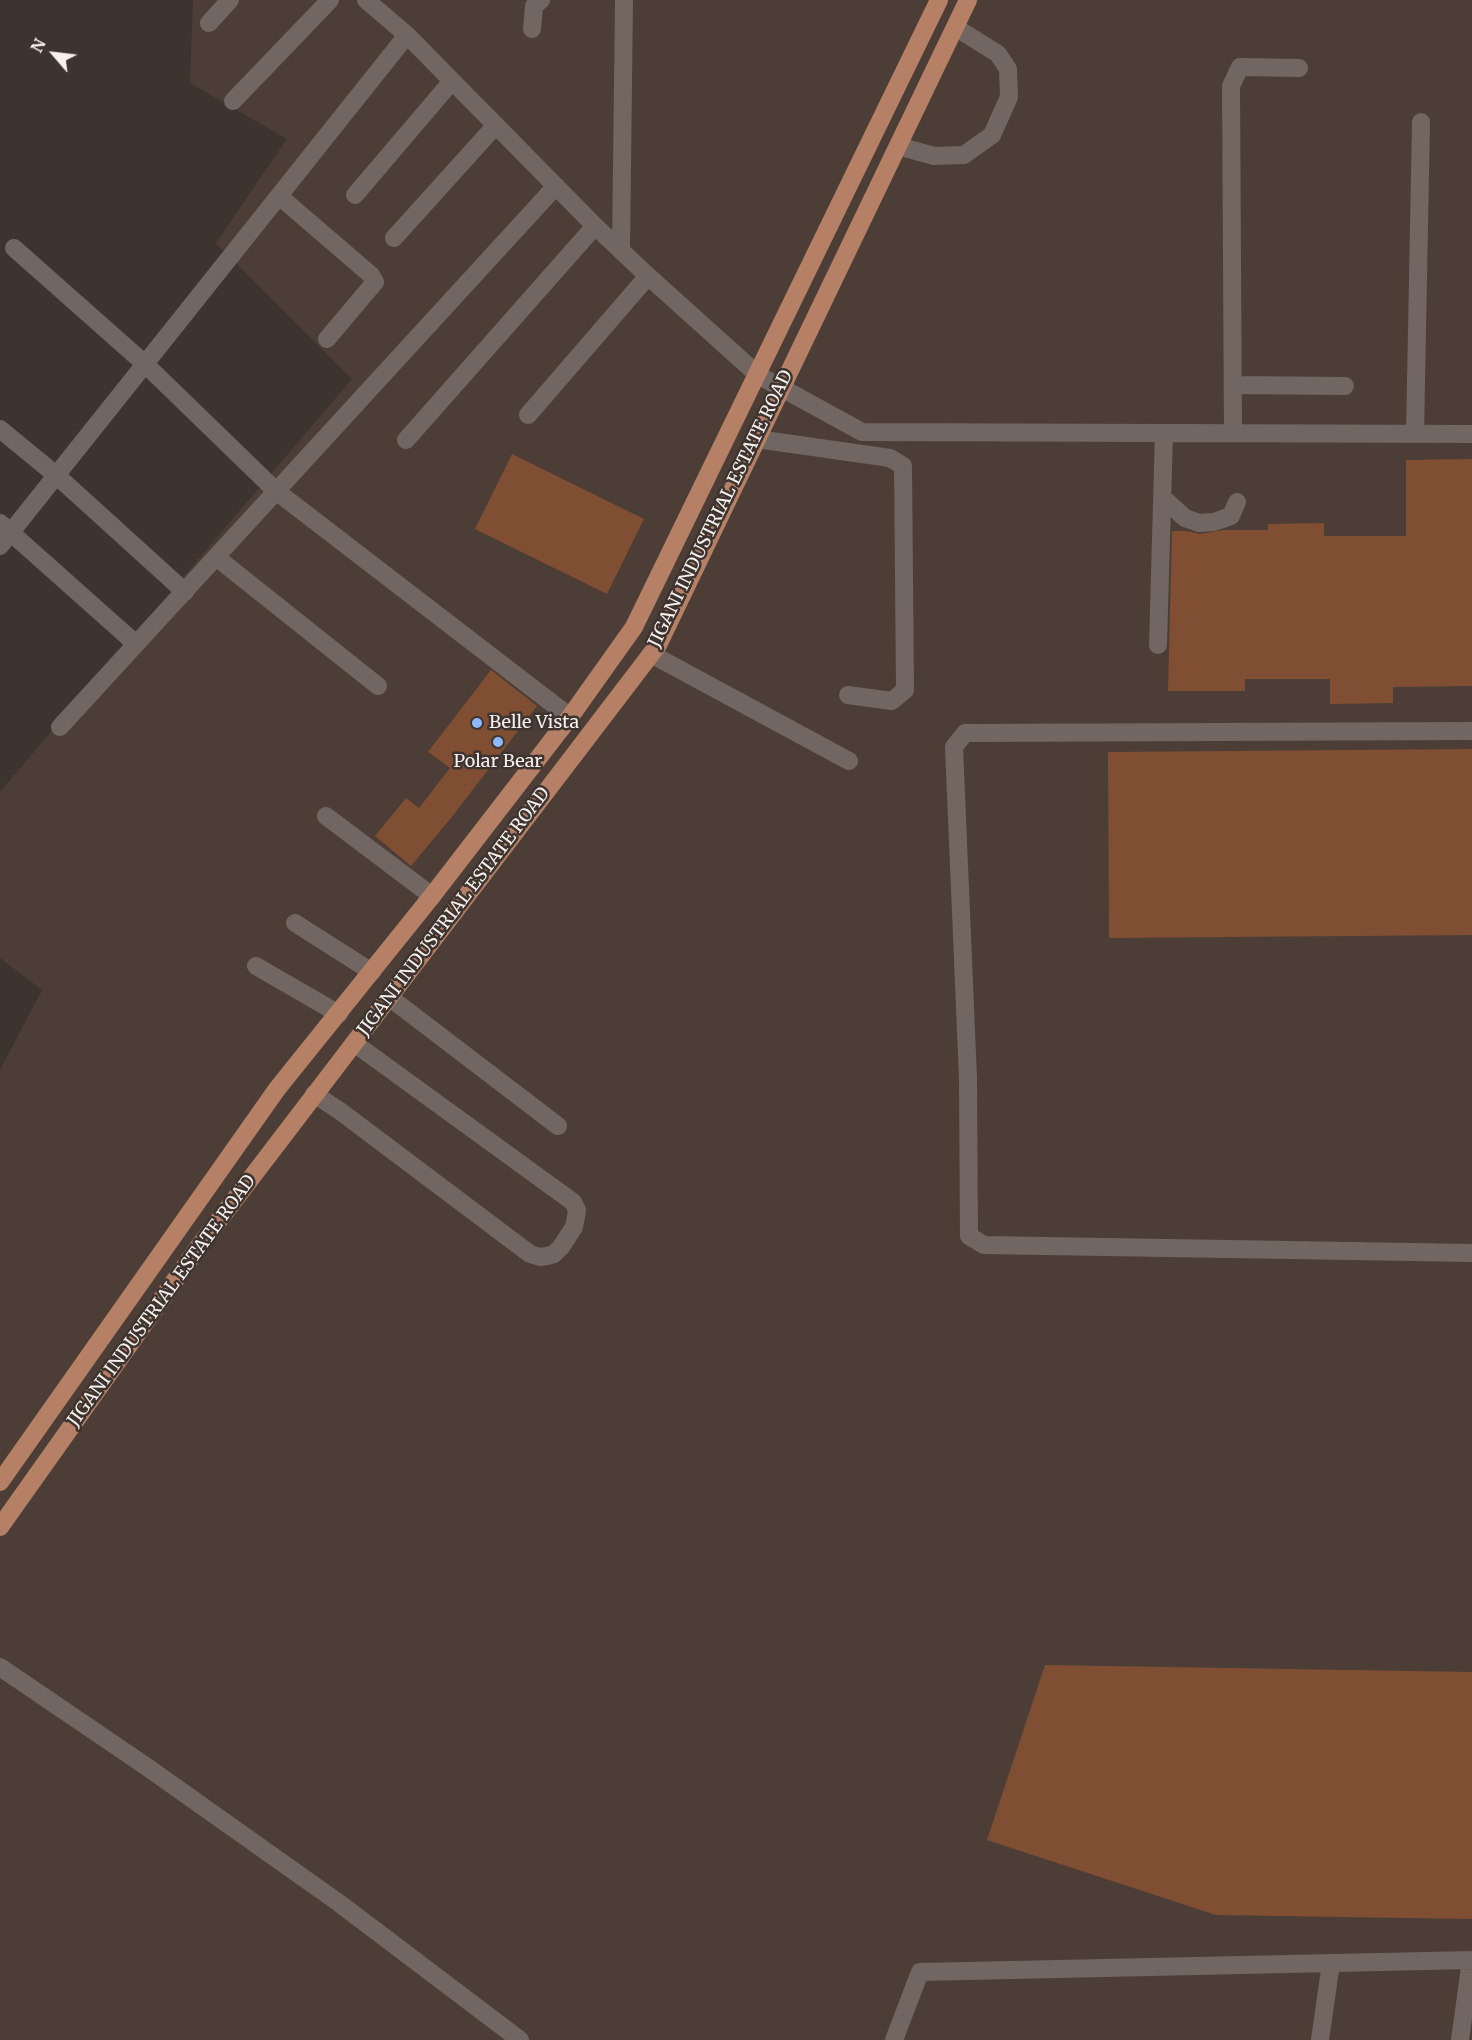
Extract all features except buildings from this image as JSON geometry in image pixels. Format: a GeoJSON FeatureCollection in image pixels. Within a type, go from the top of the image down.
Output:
{"type":"FeatureCollection","features":[{"type":"Feature","properties":{"kind":"main road","name":"JIGANI INDUSTRIAL ESTATE ROAD"},"geometry":{"type":"LineString","coordinates":[[0,1482],[277,1089],[432,896],[570,717],[634,627],[939,0]]}},
{"type":"Feature","properties":{"kind":"main road","name":"JIGANI INDUSTRIAL ESTATE ROAD"},"geometry":{"type":"LineString","coordinates":[[0,1527],[200,1245],[658,645],[968,0]]}},
{"type":"Feature","properties":{"kind":"street"},"geometry":{"type":"LineString","coordinates":[[209,23],[230,0]]}},
{"type":"Feature","properties":{"kind":"street"},"geometry":{"type":"LineString","coordinates":[[233,101],[330,0]]}},
{"type":"Feature","properties":{"kind":"street"},"geometry":{"type":"LineString","coordinates":[[366,0],[407,34],[621,251],[758,375],[862,432],[1472,434]]}},
{"type":"Feature","properties":{"kind":"street"},"geometry":{"type":"LineString","coordinates":[[532,29],[534,6],[541,0]]}},
{"type":"Feature","properties":{"kind":"street"},"geometry":{"type":"LineString","coordinates":[[621,251],[624,0]]}},
{"type":"Feature","properties":{"kind":"street"},"geometry":{"type":"LineString","coordinates":[[898,146],[934,156],[964,155],[992,135],[1009,97],[1008,69],[998,54],[955,27]]}},
{"type":"Feature","properties":{"kind":"street"},"geometry":{"type":"LineString","coordinates":[[136,644],[4,534],[56,475],[407,34]]}},
{"type":"Feature","properties":{"kind":"street"},"geometry":{"type":"LineString","coordinates":[[1233,433],[1231,86],[1240,67],[1299,68]]}},
{"type":"Feature","properties":{"kind":"street"},"geometry":{"type":"LineString","coordinates":[[355,195],[452,81]]}},
{"type":"Feature","properties":{"kind":"street"},"geometry":{"type":"LineString","coordinates":[[1415,434],[1421,122]]}},
{"type":"Feature","properties":{"kind":"street"},"geometry":{"type":"LineString","coordinates":[[394,238],[496,125]]}},
{"type":"Feature","properties":{"kind":"street"},"geometry":{"type":"LineString","coordinates":[[60,727],[556,186]]}},
{"type":"Feature","properties":{"kind":"street"},"geometry":{"type":"LineString","coordinates":[[279,196],[371,275],[375,282],[327,339]]}},
{"type":"Feature","properties":{"kind":"street"},"geometry":{"type":"LineString","coordinates":[[406,440],[595,226]]}},
{"type":"Feature","properties":{"kind":"street"},"geometry":{"type":"LineString","coordinates":[[14,248],[145,364],[276,491],[570,717]]}},
{"type":"Feature","properties":{"kind":"street"},"geometry":{"type":"LineString","coordinates":[[528,415],[648,276]]}},
{"type":"Feature","properties":{"kind":"street"},"geometry":{"type":"LineString","coordinates":[[1233,385],[1345,386]]}},
{"type":"Feature","properties":{"kind":"street"},"geometry":{"type":"LineString","coordinates":[[0,429],[56,475],[184,592]]}},
{"type":"Feature","properties":{"kind":"street"},"geometry":{"type":"LineString","coordinates":[[890,458],[891,432]]}},
{"type":"Feature","properties":{"kind":"street"},"geometry":{"type":"LineString","coordinates":[[1158,645],[1164,433]]}},
{"type":"Feature","properties":{"kind":"street"},"geometry":{"type":"LineString","coordinates":[[757,439],[890,458],[903,466],[904,690],[892,701],[848,695]]}},
{"type":"Feature","properties":{"kind":"street"},"geometry":{"type":"LineString","coordinates":[[1162,497],[1185,518],[1199,523],[1214,522],[1231,516],[1237,502]]}},
{"type":"Feature","properties":{"kind":"street"},"geometry":{"type":"LineString","coordinates":[[216,557],[378,687]]}},
{"type":"Feature","properties":{"kind":"street"},"geometry":{"type":"LineString","coordinates":[[651,654],[849,760]]}},
{"type":"Feature","properties":{"kind":"street"},"geometry":{"type":"LineString","coordinates":[[1472,731],[965,733],[954,747],[968,1078],[969,1236],[984,1245],[1472,1254]]}},
{"type":"Feature","properties":{"kind":"street"},"geometry":{"type":"LineString","coordinates":[[326,816],[432,896]]}},
{"type":"Feature","properties":{"kind":"street"},"geometry":{"type":"LineString","coordinates":[[295,923],[372,972]]}},
{"type":"Feature","properties":{"kind":"street"},"geometry":{"type":"LineString","coordinates":[[256,966],[339,1014]]}},
{"type":"Feature","properties":{"kind":"street"},"geometry":{"type":"LineString","coordinates":[[388,997],[558,1126]]}},
{"type":"Feature","properties":{"kind":"street"},"geometry":{"type":"LineString","coordinates":[[314,1094],[340,1111],[530,1254],[540,1257],[554,1254],[569,1236],[577,1210],[573,1202],[354,1042]]}},
{"type":"Feature","properties":{"kind":"street"},"geometry":{"type":"LineString","coordinates":[[0,1667],[147,1767],[329,1896],[501,2034],[520,2040]]}},
{"type":"Feature","properties":{"kind":"street"},"geometry":{"type":"LineString","coordinates":[[894,2040],[920,1972],[1472,1960],[1460,2040]]}},
{"type":"Feature","properties":{"kind":"street"},"geometry":{"type":"LineString","coordinates":[[1320,2040],[1331,1963]]}},
{"type":"Feature","properties":{"kind":"shaded area"},"geometry":{"type":"Polygon","coordinates":[[[193,0],[1472,0],[1472,2040],[0,2040],[0,1070],[42,990],[0,958],[0,792],[352,379],[216,243],[287,139],[190,83],[193,0]]]}},
{"type":"Feature","properties":{"kind":"place","name":"Belle Vista"},"geometry":{"type":"Point","coordinates":[477,723]}},
{"type":"Feature","properties":{"kind":"place","name":"Polar Bear"},"geometry":{"type":"Point","coordinates":[498,742]}}]}
